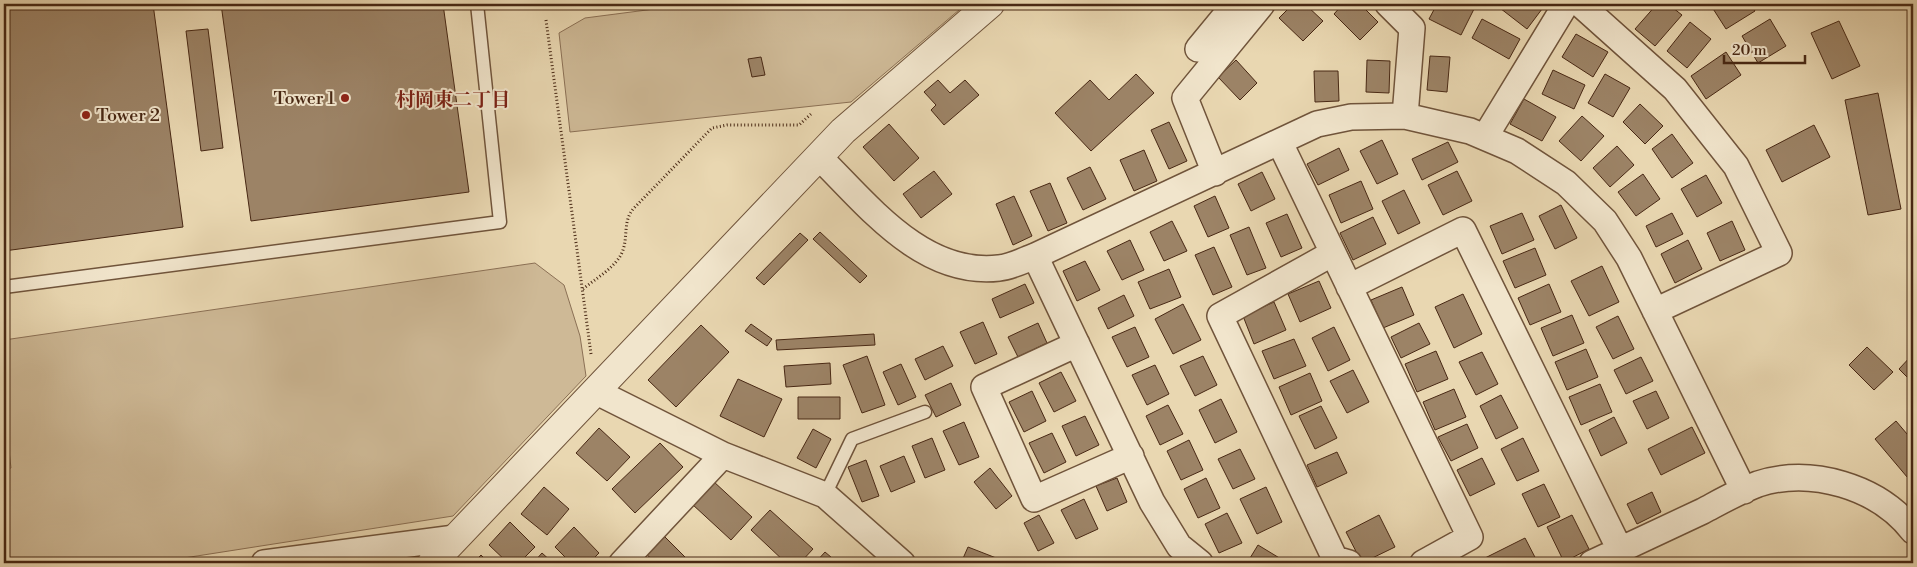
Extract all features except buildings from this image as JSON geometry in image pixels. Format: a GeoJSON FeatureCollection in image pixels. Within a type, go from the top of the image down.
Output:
{"type":"FeatureCollection","features":[{"type":"Feature","properties":{"kind":"street"},"geometry":{"type":"LineString","coordinates":[[432,563],[597,392],[843,131],[990,4]]}},
{"type":"Feature","properties":{"kind":"street"},"geometry":{"type":"LineString","coordinates":[[1198,49],[1235,4]]}},
{"type":"Feature","properties":{"kind":"street"},"geometry":{"type":"LineString","coordinates":[[1215,173],[1184,98],[1262,4]]}},
{"type":"Feature","properties":{"kind":"street"},"geometry":{"type":"LineString","coordinates":[[1388,4],[1412,28],[1405,116]]}},
{"type":"Feature","properties":{"kind":"street"},"geometry":{"type":"LineString","coordinates":[[1485,137],[1566,4]]}},
{"type":"Feature","properties":{"kind":"street"},"geometry":{"type":"LineString","coordinates":[[1580,4],[1675,89],[1736,166],[1779,253],[1655,311]]}},
{"type":"Feature","properties":{"kind":"street"},"geometry":{"type":"LineString","coordinates":[[819,157],[883,220],[913,245],[944,260],[971,268],[1000,268],[1035,256],[1280,143],[1317,124],[1351,117],[1405,116],[1470,131],[1517,151],[1566,183],[1604,221],[1629,258],[1744,491]]}},
{"type":"Feature","properties":{"kind":"street"},"geometry":{"type":"LineString","coordinates":[[1280,143],[1470,537],[1423,563]]}},
{"type":"Feature","properties":{"kind":"street"},"geometry":{"type":"LineString","coordinates":[[1349,287],[1463,230],[1620,550]]}},
{"type":"Feature","properties":{"kind":"street"},"geometry":{"type":"LineString","coordinates":[[1333,253],[1220,316],[1335,559],[1349,563]]}},
{"type":"Feature","properties":{"kind":"street"},"geometry":{"type":"LineString","coordinates":[[1035,256],[1152,502],[1179,546],[1200,563]]}},
{"type":"Feature","properties":{"kind":"street"},"geometry":{"type":"LineString","coordinates":[[1077,344],[984,387],[1034,499],[1131,456]]}},
{"type":"Feature","properties":{"kind":"street"},"geometry":{"type":"LineString","coordinates":[[597,392],[723,455],[824,496],[902,563]]}},
{"type":"Feature","properties":{"kind":"street"},"geometry":{"type":"LineString","coordinates":[[622,563],[723,455]]}},
{"type":"Feature","properties":{"kind":"street"},"geometry":{"type":"LineString","coordinates":[[1592,563],[1758,484],[1791,478],[1821,479],[1858,489],[1888,506],[1913,531]]}},
{"type":"Feature","properties":{"kind":"street"},"geometry":{"type":"LineString","coordinates":[[264,563],[455,538]]}},
{"type":"Feature","properties":{"kind":"lane"},"geometry":{"type":"LineString","coordinates":[[4,287],[500,222],[477,4]]}},
{"type":"Feature","properties":{"kind":"lane"},"geometry":{"type":"LineString","coordinates":[[824,496],[852,439],[925,412]]}},
{"type":"Feature","properties":{"kind":"path"},"geometry":{"type":"LineString","coordinates":[[546,20],[597,392]]}},
{"type":"Feature","properties":{"kind":"path"},"geometry":{"type":"LineString","coordinates":[[582,290],[620,258],[623,249],[626,218],[633,209],[712,128],[727,125],[799,125],[811,114]]}},
{"type":"Feature","properties":{"kind":"shaded area"},"geometry":{"type":"Polygon","coordinates":[[[693,4],[966,4],[851,102],[570,132],[559,33],[585,18],[693,4]]]}},
{"type":"Feature","properties":{"kind":"shaded area"},"geometry":{"type":"Polygon","coordinates":[[[535,263],[564,285],[580,336],[586,376],[453,516],[152,563],[4,563],[4,469],[11,468],[4,407],[4,340],[535,263]]]}},
{"type":"Feature","properties":{"kind":"place","name":"Tower 1"},"geometry":{"type":"Point","coordinates":[345,98]}},
{"type":"Feature","properties":{"kind":"place","name":"Tower 2"},"geometry":{"type":"Point","coordinates":[86,115]}},
{"type":"Feature","properties":{"kind":"district","name":"村岡東二丁目"},"geometry":{"type":"Point","coordinates":[453,99]}}]}
